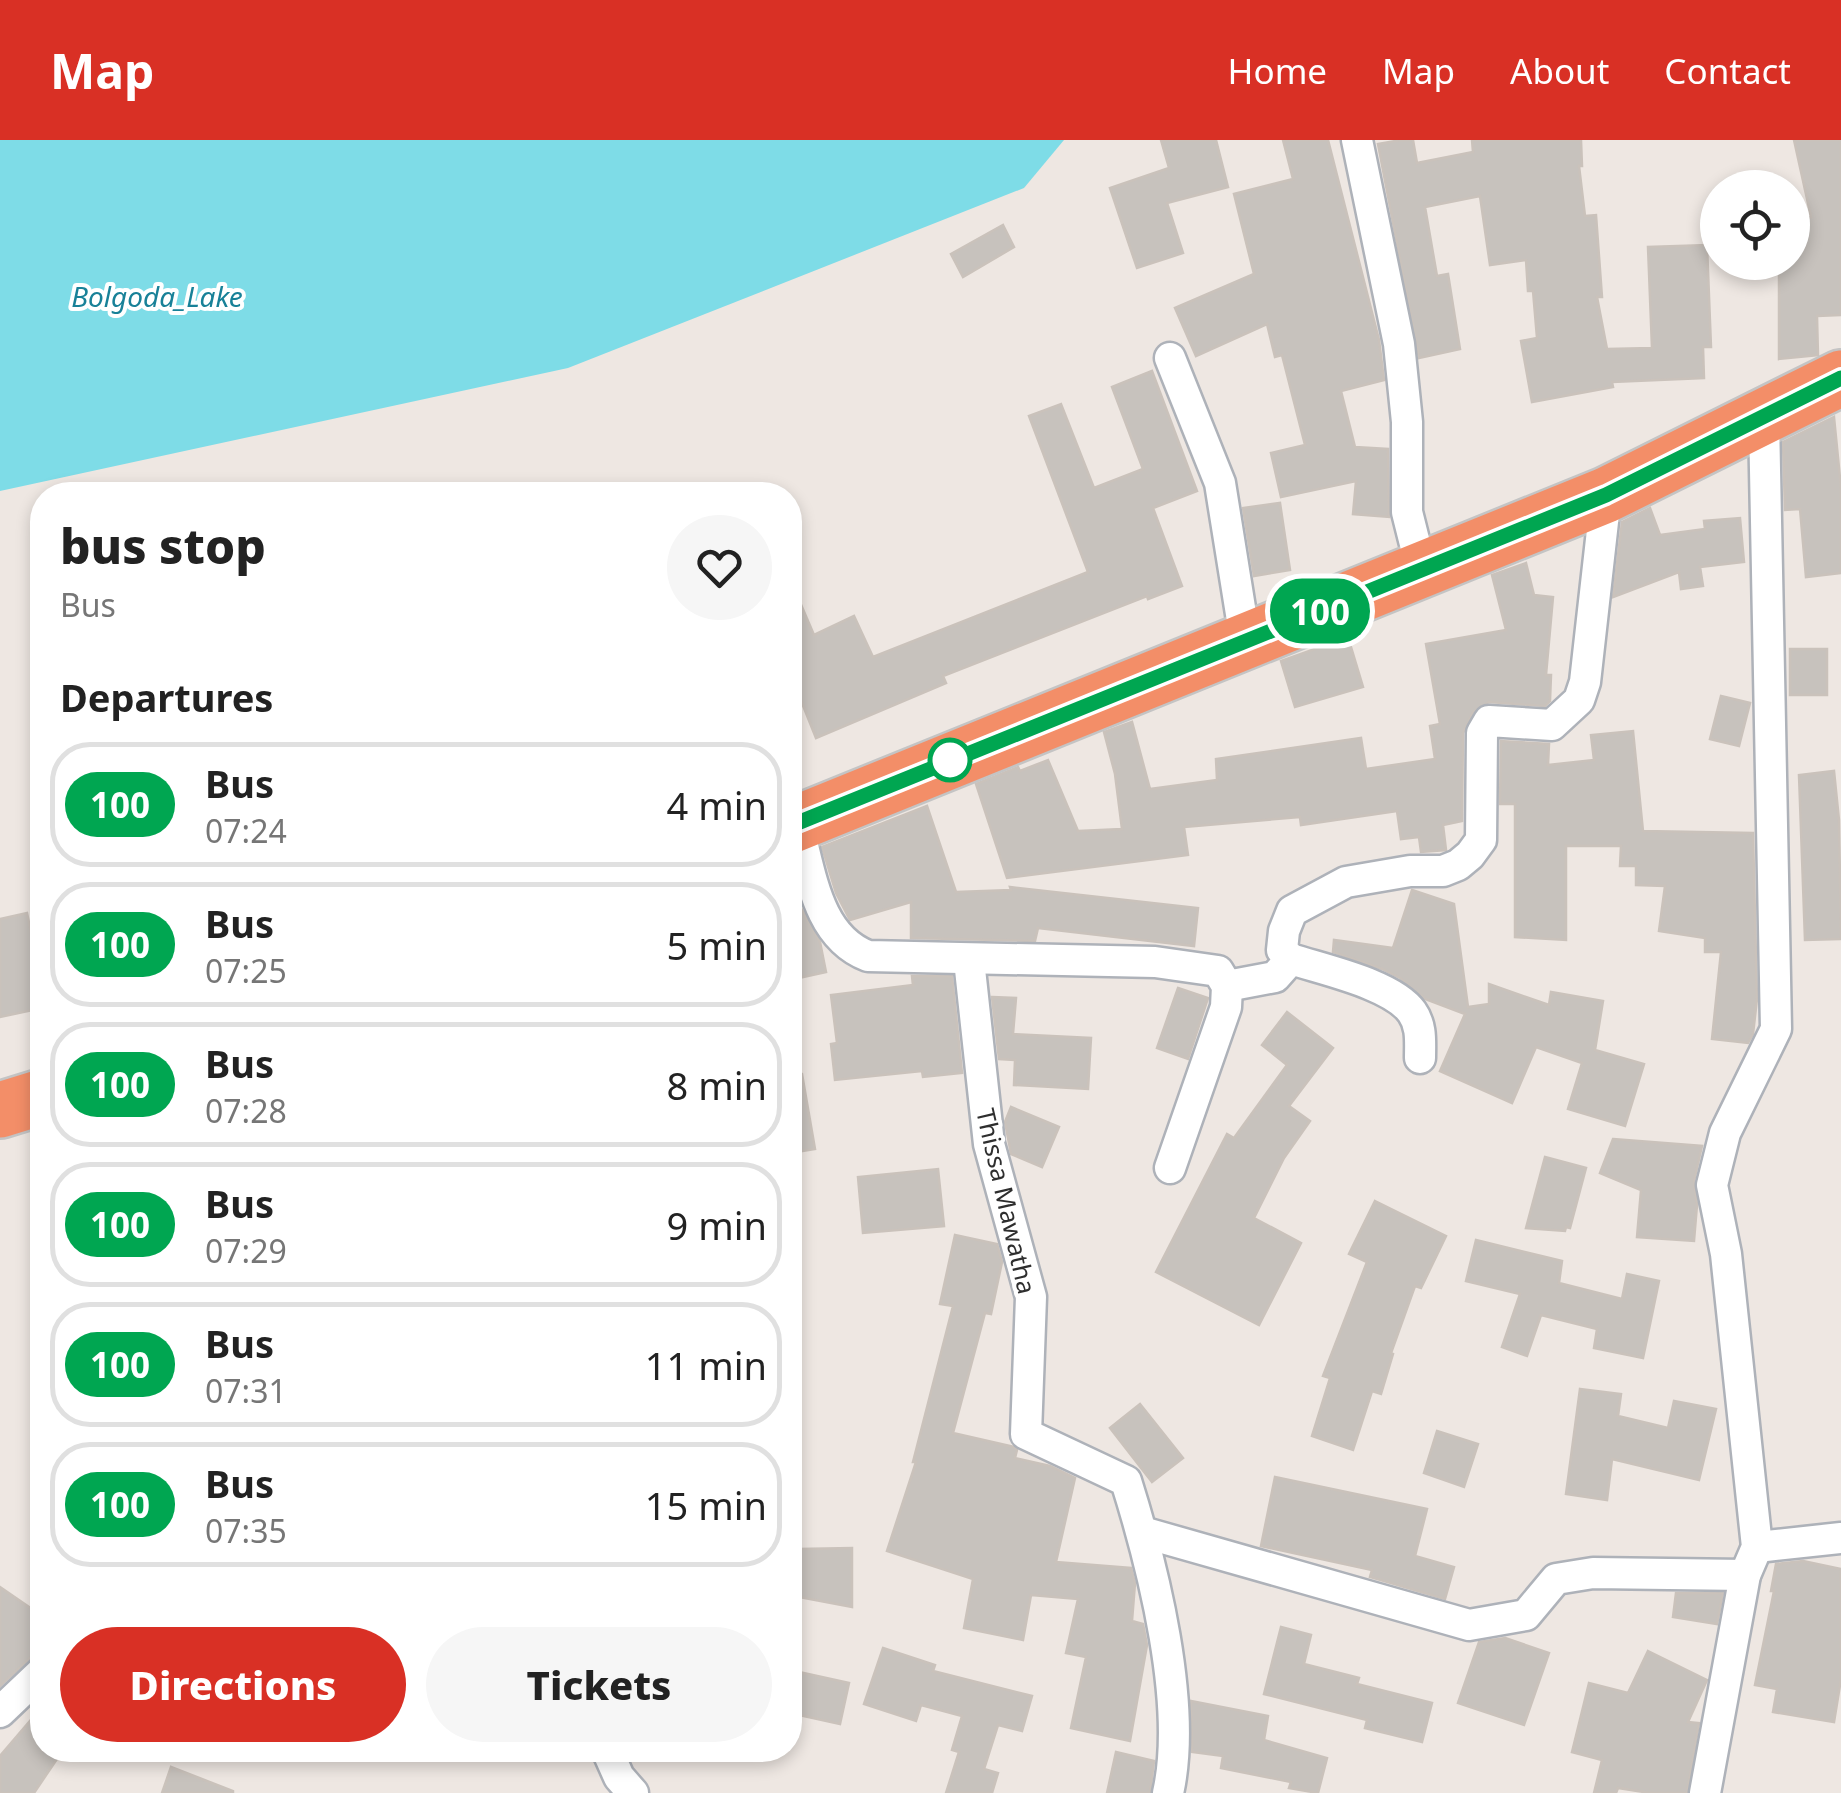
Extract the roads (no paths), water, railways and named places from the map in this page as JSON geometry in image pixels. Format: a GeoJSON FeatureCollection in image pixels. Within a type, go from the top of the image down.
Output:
{"type":"FeatureCollection","features":[{"type":"Feature","properties":{"kind":"highway"},"geometry":{"type":"LineString","coordinates":[[802,821],[1606,495],[1841,378]]}},
{"type":"Feature","properties":{"kind":"highway"},"geometry":{"type":"LineString","coordinates":[[0,1110],[30,1101]]}},
{"type":"Feature","properties":{"kind":"street"},"geometry":{"type":"LineString","coordinates":[[1357,140],[1399,344],[1407,422],[1407,512],[1422,572]]}},
{"type":"Feature","properties":{"kind":"street"},"geometry":{"type":"LineString","coordinates":[[1170,358],[1220,484],[1246,639]]}},
{"type":"Feature","properties":{"kind":"street"},"geometry":{"type":"LineString","coordinates":[[1705,1793],[1751,1561],[1726,1254],[1712,1185],[1725,1133],[1776,1028],[1764,419]]}},
{"type":"Feature","properties":{"kind":"street"},"geometry":{"type":"LineString","coordinates":[[1420,1058],[1419,1024],[1411,1010],[1386,990],[1291,959],[1282,950],[1284,931],[1292,911],[1346,882],[1443,871],[1470,856],[1481,840],[1482,733],[1489,721],[1552,725],[1579,700],[1585,682],[1606,495]]}},
{"type":"Feature","properties":{"kind":"street"},"geometry":{"type":"LineString","coordinates":[[802,848],[830,928],[843,944],[868,956],[1155,962],[1218,971],[1227,986],[1221,1029],[1170,1168]]}},
{"type":"Feature","properties":{"kind":"street"},"geometry":{"type":"LineString","coordinates":[[1227,986],[1275,977],[1291,959]]}},
{"type":"Feature","properties":{"kind":"street","name":"Thissa Mawatha"},"geometry":{"type":"LineString","coordinates":[[969,960],[989,1144],[1032,1297],[1026,1434],[1126,1481],[1142,1532],[1174,1692],[1173,1772],[1168,1793]]}},
{"type":"Feature","properties":{"kind":"street"},"geometry":{"type":"LineString","coordinates":[[1142,1532],[1469,1625],[1526,1615],[1556,1579],[1751,1561],[1841,1538]]}},
{"type":"Feature","properties":{"kind":"street"},"geometry":{"type":"LineString","coordinates":[[0,1712],[30,1683]]}},
{"type":"Feature","properties":{"kind":"street"},"geometry":{"type":"LineString","coordinates":[[613,1762],[633,1793]]}},
{"type":"Feature","properties":{"kind":"water","name":"Bolgoda_Lake"},"geometry":{"type":"Polygon","coordinates":[[[0,140],[1064,140],[1024,188],[568,368],[0,491],[0,140]]]}}]}
